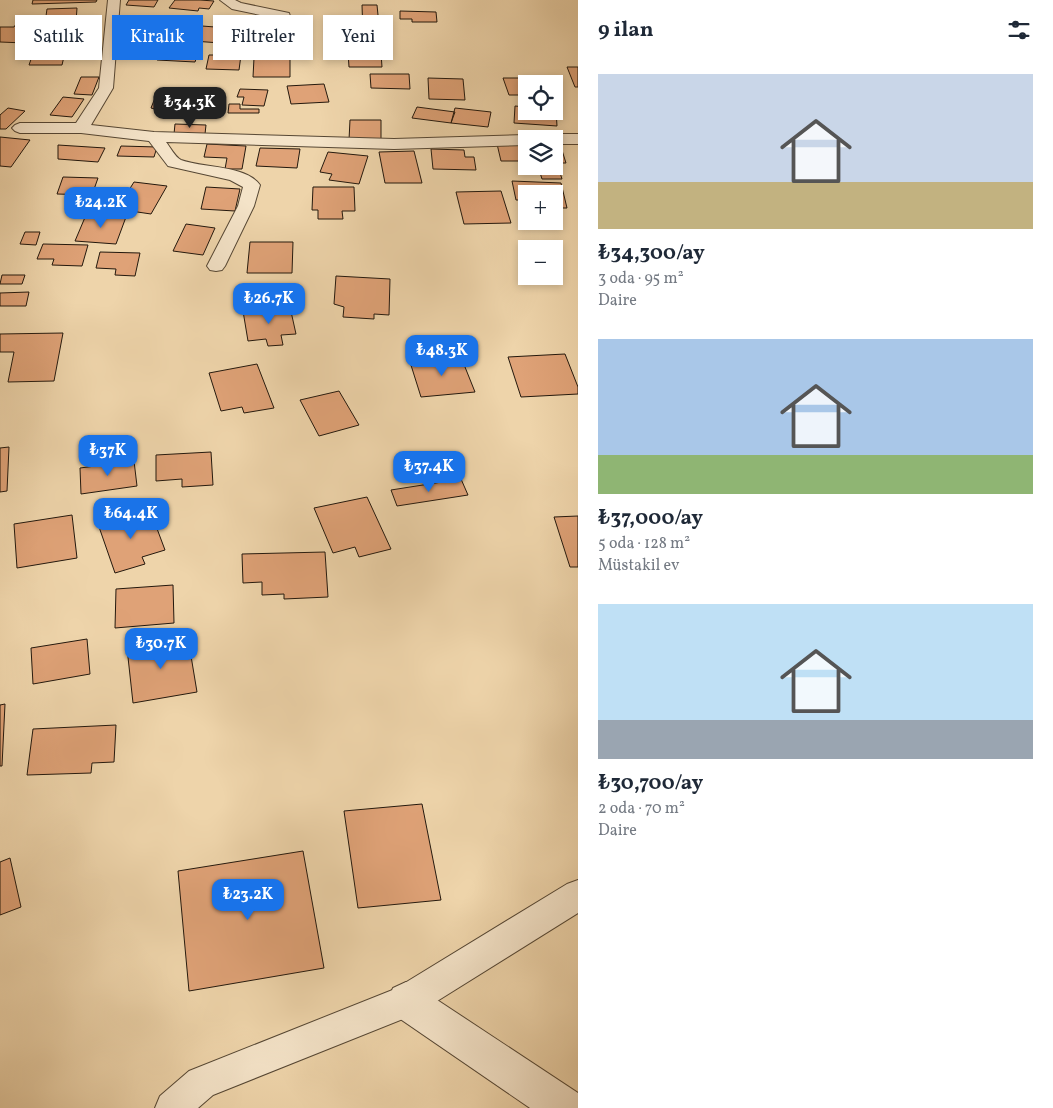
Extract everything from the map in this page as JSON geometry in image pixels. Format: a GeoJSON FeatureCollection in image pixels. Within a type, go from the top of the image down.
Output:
{"type":"FeatureCollection","features":[{"type":"Feature","properties":{"kind":"street"},"geometry":{"type":"LineString","coordinates":[[81,128],[106,88],[114,0]]}},
{"type":"Feature","properties":{"kind":"street"},"geometry":{"type":"LineString","coordinates":[[226,0],[237,6],[279,15]]}},
{"type":"Feature","properties":{"kind":"street"},"geometry":{"type":"LineString","coordinates":[[20,128],[81,128],[154,137],[394,144],[518,140]]}},
{"type":"Feature","properties":{"kind":"street"},"geometry":{"type":"LineString","coordinates":[[154,137],[174,163],[235,176],[252,185],[246,206],[216,266]]}},
{"type":"Feature","properties":{"kind":"street"},"geometry":{"type":"LineString","coordinates":[[563,139],[578,138]]}},
{"type":"Feature","properties":{"kind":"street"},"geometry":{"type":"LineString","coordinates":[[172,1108],[201,1083],[406,1001],[578,895]]}},
{"type":"Feature","properties":{"kind":"street"},"geometry":{"type":"LineString","coordinates":[[406,1001],[565,1108]]}},
{"type":"Feature","properties":{"kind":"building"},"geometry":{"type":"Polygon","coordinates":[[[33,0],[97,0],[96,2],[32,4],[33,0]]]}},
{"type":"Feature","properties":{"kind":"building"},"geometry":{"type":"Polygon","coordinates":[[[129,0],[158,0],[154,7],[126,5],[129,0]]]}},
{"type":"Feature","properties":{"kind":"building"},"geometry":{"type":"Polygon","coordinates":[[[175,0],[214,1],[209,9],[199,8],[198,11],[169,8],[175,0]]]}},
{"type":"Feature","properties":{"kind":"building"},"geometry":{"type":"Polygon","coordinates":[[[362,5],[377,5],[378,15],[362,15],[362,5]]]}},
{"type":"Feature","properties":{"kind":"building"},"geometry":{"type":"Polygon","coordinates":[[[77,8],[76,15],[46,15],[47,9],[77,8]]]}},
{"type":"Feature","properties":{"kind":"building"},"geometry":{"type":"Polygon","coordinates":[[[400,11],[436,12],[437,22],[412,22],[412,19],[400,19],[400,11]]]}},
{"type":"Feature","properties":{"kind":"building"},"geometry":{"type":"Polygon","coordinates":[[[15,26],[15,43],[0,42],[0,27],[15,26]]]}},
{"type":"Feature","properties":{"kind":"building"},"geometry":{"type":"Polygon","coordinates":[[[203,26],[213,27],[213,42],[203,42],[203,26]]]}},
{"type":"Feature","properties":{"kind":"building"},"geometry":{"type":"Polygon","coordinates":[[[209,55],[213,55],[213,60],[240,60],[239,70],[206,69],[209,55]]]}},
{"type":"Feature","properties":{"kind":"building"},"geometry":{"type":"Polygon","coordinates":[[[31,60],[63,60],[62,65],[29,65],[31,60]]]}},
{"type":"Feature","properties":{"kind":"building"},"geometry":{"type":"Polygon","coordinates":[[[157,60],[196,60],[195,62],[157,60]]]}},
{"type":"Feature","properties":{"kind":"building"},"geometry":{"type":"Polygon","coordinates":[[[254,60],[290,60],[290,77],[253,77],[254,60]]]}},
{"type":"Feature","properties":{"kind":"building"},"geometry":{"type":"Polygon","coordinates":[[[349,60],[382,60],[382,67],[349,67],[349,60]]]}},
{"type":"Feature","properties":{"kind":"building"},"geometry":{"type":"Polygon","coordinates":[[[567,67],[578,67],[578,87],[575,87],[567,67]]]}},
{"type":"Feature","properties":{"kind":"building"},"geometry":{"type":"Polygon","coordinates":[[[370,74],[409,74],[410,89],[371,88],[370,74]]]}},
{"type":"Feature","properties":{"kind":"building"},"geometry":{"type":"Polygon","coordinates":[[[81,77],[99,77],[92,95],[74,94],[81,77]]]}},
{"type":"Feature","properties":{"kind":"building"},"geometry":{"type":"Polygon","coordinates":[[[428,78],[463,79],[465,100],[429,99],[428,78]]]}},
{"type":"Feature","properties":{"kind":"building"},"geometry":{"type":"Polygon","coordinates":[[[503,78],[518,78],[518,95],[509,95],[503,78]]]}},
{"type":"Feature","properties":{"kind":"building"},"geometry":{"type":"Polygon","coordinates":[[[324,84],[329,102],[291,104],[287,86],[324,84]]]}},
{"type":"Feature","properties":{"kind":"building"},"geometry":{"type":"Polygon","coordinates":[[[240,89],[268,90],[264,106],[242,105],[244,97],[237,97],[240,89]]]}},
{"type":"Feature","properties":{"kind":"building"},"geometry":{"type":"Polygon","coordinates":[[[157,93],[192,101],[192,118],[151,108],[157,93]]]}},
{"type":"Feature","properties":{"kind":"building"},"geometry":{"type":"Polygon","coordinates":[[[63,97],[84,99],[72,117],[50,115],[63,97]]]}},
{"type":"Feature","properties":{"kind":"building"},"geometry":{"type":"Polygon","coordinates":[[[229,104],[240,104],[240,109],[259,109],[259,113],[228,113],[229,104]]]}},
{"type":"Feature","properties":{"kind":"building"},"geometry":{"type":"Polygon","coordinates":[[[515,106],[518,106],[518,120],[557,120],[557,126],[514,123],[515,106]]]}},
{"type":"Feature","properties":{"kind":"building"},"geometry":{"type":"Polygon","coordinates":[[[417,107],[455,112],[451,123],[412,118],[417,107]]]}},
{"type":"Feature","properties":{"kind":"building"},"geometry":{"type":"Polygon","coordinates":[[[8,108],[25,111],[6,129],[0,129],[0,115],[8,108]]]}},
{"type":"Feature","properties":{"kind":"building"},"geometry":{"type":"Polygon","coordinates":[[[455,108],[491,112],[488,127],[451,123],[455,108]]]}},
{"type":"Feature","properties":{"kind":"building"},"geometry":{"type":"Polygon","coordinates":[[[350,120],[381,120],[381,141],[349,140],[350,120]]]}},
{"type":"Feature","properties":{"kind":"building"},"geometry":{"type":"Polygon","coordinates":[[[175,124],[206,125],[205,134],[174,134],[175,124]]]}},
{"type":"Feature","properties":{"kind":"building"},"geometry":{"type":"Polygon","coordinates":[[[0,137],[30,140],[11,167],[0,166],[0,137]]]}},
{"type":"Feature","properties":{"kind":"building"},"geometry":{"type":"Polygon","coordinates":[[[207,144],[246,146],[242,169],[225,169],[227,158],[204,157],[207,144]]]}},
{"type":"Feature","properties":{"kind":"building"},"geometry":{"type":"Polygon","coordinates":[[[497,144],[518,144],[518,161],[501,161],[497,144]]]}},
{"type":"Feature","properties":{"kind":"building"},"geometry":{"type":"Polygon","coordinates":[[[58,145],[105,148],[98,162],[58,159],[58,145]]]}},
{"type":"Feature","properties":{"kind":"building"},"geometry":{"type":"Polygon","coordinates":[[[121,146],[157,147],[154,157],[117,156],[121,146]]]}},
{"type":"Feature","properties":{"kind":"building"},"geometry":{"type":"Polygon","coordinates":[[[260,148],[300,149],[297,168],[256,166],[260,148]]]}},
{"type":"Feature","properties":{"kind":"building"},"geometry":{"type":"Polygon","coordinates":[[[431,149],[464,150],[465,157],[474,157],[476,170],[433,169],[431,149]]]}},
{"type":"Feature","properties":{"kind":"building"},"geometry":{"type":"Polygon","coordinates":[[[414,151],[422,183],[385,183],[379,152],[414,151]]]}},
{"type":"Feature","properties":{"kind":"building"},"geometry":{"type":"Polygon","coordinates":[[[328,152],[368,156],[359,184],[329,180],[332,174],[320,172],[328,152]]]}},
{"type":"Feature","properties":{"kind":"building"},"geometry":{"type":"Polygon","coordinates":[[[541,175],[561,175],[562,179],[542,179],[541,175]]]}},
{"type":"Feature","properties":{"kind":"building"},"geometry":{"type":"Polygon","coordinates":[[[63,177],[98,178],[92,195],[57,194],[63,177]]]}},
{"type":"Feature","properties":{"kind":"building"},"geometry":{"type":"Polygon","coordinates":[[[512,181],[561,183],[561,185],[518,185],[518,200],[516,200],[512,181]]]}},
{"type":"Feature","properties":{"kind":"building"},"geometry":{"type":"Polygon","coordinates":[[[134,182],[167,186],[151,214],[117,209],[134,182]]]}},
{"type":"Feature","properties":{"kind":"building"},"geometry":{"type":"Polygon","coordinates":[[[206,187],[240,189],[235,211],[201,209],[206,187]]]}},
{"type":"Feature","properties":{"kind":"building"},"geometry":{"type":"Polygon","coordinates":[[[313,187],[354,187],[355,211],[342,211],[343,219],[318,219],[318,210],[312,210],[313,187]]]}},
{"type":"Feature","properties":{"kind":"building"},"geometry":{"type":"Polygon","coordinates":[[[501,191],[511,223],[464,224],[456,192],[501,191]]]}},
{"type":"Feature","properties":{"kind":"building"},"geometry":{"type":"Polygon","coordinates":[[[563,191],[567,208],[563,208],[563,191]]]}},
{"type":"Feature","properties":{"kind":"building"},"geometry":{"type":"Polygon","coordinates":[[[86,215],[126,217],[116,244],[75,241],[86,215]]]}},
{"type":"Feature","properties":{"kind":"building"},"geometry":{"type":"Polygon","coordinates":[[[186,224],[215,228],[203,255],[173,251],[186,224]]]}},
{"type":"Feature","properties":{"kind":"building"},"geometry":{"type":"Polygon","coordinates":[[[25,232],[40,232],[36,245],[20,244],[25,232]]]}},
{"type":"Feature","properties":{"kind":"building"},"geometry":{"type":"Polygon","coordinates":[[[250,242],[293,242],[292,273],[247,273],[250,242]]]}},
{"type":"Feature","properties":{"kind":"building"},"geometry":{"type":"Polygon","coordinates":[[[43,244],[88,245],[82,266],[52,265],[54,259],[37,259],[43,244]]]}},
{"type":"Feature","properties":{"kind":"building"},"geometry":{"type":"Polygon","coordinates":[[[100,252],[140,253],[135,276],[115,275],[116,269],[96,268],[100,252]]]}},
{"type":"Feature","properties":{"kind":"building"},"geometry":{"type":"Polygon","coordinates":[[[2,275],[25,275],[22,284],[0,284],[2,275]]]}},
{"type":"Feature","properties":{"kind":"building"},"geometry":{"type":"Polygon","coordinates":[[[336,276],[390,279],[389,315],[374,314],[374,319],[343,317],[344,307],[334,304],[336,276]]]}},
{"type":"Feature","properties":{"kind":"building"},"geometry":{"type":"Polygon","coordinates":[[[29,292],[26,306],[0,306],[0,293],[29,292]]]}},
{"type":"Feature","properties":{"kind":"building"},"geometry":{"type":"Polygon","coordinates":[[[290,307],[296,334],[281,335],[283,345],[268,346],[266,339],[248,341],[243,311],[290,307]]]}},
{"type":"Feature","properties":{"kind":"building"},"geometry":{"type":"Polygon","coordinates":[[[63,333],[54,381],[8,382],[14,352],[0,352],[0,334],[63,333]]]}},
{"type":"Feature","properties":{"kind":"building"},"geometry":{"type":"Polygon","coordinates":[[[565,354],[578,387],[578,394],[521,397],[508,357],[565,354]]]}},
{"type":"Feature","properties":{"kind":"building"},"geometry":{"type":"Polygon","coordinates":[[[461,357],[475,392],[421,397],[410,362],[461,357]]]}},
{"type":"Feature","properties":{"kind":"building"},"geometry":{"type":"Polygon","coordinates":[[[257,364],[274,408],[244,413],[242,407],[221,411],[209,373],[257,364]]]}},
{"type":"Feature","properties":{"kind":"building"},"geometry":{"type":"Polygon","coordinates":[[[339,391],[359,425],[319,436],[300,400],[339,391]]]}},
{"type":"Feature","properties":{"kind":"building"},"geometry":{"type":"Polygon","coordinates":[[[9,447],[7,491],[0,492],[0,448],[9,447]]]}},
{"type":"Feature","properties":{"kind":"building"},"geometry":{"type":"Polygon","coordinates":[[[211,452],[213,485],[182,487],[182,479],[156,481],[156,455],[211,452]]]}},
{"type":"Feature","properties":{"kind":"building"},"geometry":{"type":"Polygon","coordinates":[[[134,461],[137,486],[81,494],[80,468],[134,461]]]}},
{"type":"Feature","properties":{"kind":"building"},"geometry":{"type":"Polygon","coordinates":[[[461,479],[468,495],[397,506],[391,490],[461,479]]]}},
{"type":"Feature","properties":{"kind":"building"},"geometry":{"type":"Polygon","coordinates":[[[367,497],[391,549],[359,557],[355,547],[333,553],[314,508],[367,497]]]}},
{"type":"Feature","properties":{"kind":"building"},"geometry":{"type":"Polygon","coordinates":[[[150,510],[165,550],[142,557],[145,564],[115,573],[98,524],[150,510]]]}},
{"type":"Feature","properties":{"kind":"building"},"geometry":{"type":"Polygon","coordinates":[[[72,515],[77,558],[17,568],[14,524],[72,515]]]}},
{"type":"Feature","properties":{"kind":"building"},"geometry":{"type":"Polygon","coordinates":[[[578,516],[578,567],[570,567],[554,517],[578,516]]]}},
{"type":"Feature","properties":{"kind":"building"},"geometry":{"type":"Polygon","coordinates":[[[325,552],[328,597],[284,599],[284,594],[262,595],[262,582],[243,583],[242,554],[325,552]]]}},
{"type":"Feature","properties":{"kind":"building"},"geometry":{"type":"Polygon","coordinates":[[[173,585],[174,623],[115,628],[116,589],[173,585]]]}},
{"type":"Feature","properties":{"kind":"building"},"geometry":{"type":"Polygon","coordinates":[[[188,638],[197,692],[133,703],[127,648],[188,638]]]}},
{"type":"Feature","properties":{"kind":"building"},"geometry":{"type":"Polygon","coordinates":[[[87,639],[90,674],[33,684],[31,648],[87,639]]]}},
{"type":"Feature","properties":{"kind":"building"},"geometry":{"type":"Polygon","coordinates":[[[5,704],[2,766],[0,766],[0,705],[5,704]]]}},
{"type":"Feature","properties":{"kind":"building"},"geometry":{"type":"Polygon","coordinates":[[[116,725],[114,762],[92,763],[91,773],[27,775],[33,729],[116,725]]]}},
{"type":"Feature","properties":{"kind":"building"},"geometry":{"type":"Polygon","coordinates":[[[422,804],[441,900],[358,908],[344,811],[422,804]]]}},
{"type":"Feature","properties":{"kind":"building"},"geometry":{"type":"Polygon","coordinates":[[[303,851],[324,968],[189,991],[178,871],[303,851]]]}},
{"type":"Feature","properties":{"kind":"building"},"geometry":{"type":"Polygon","coordinates":[[[10,858],[21,907],[0,915],[0,862],[10,858]]]}}]}
